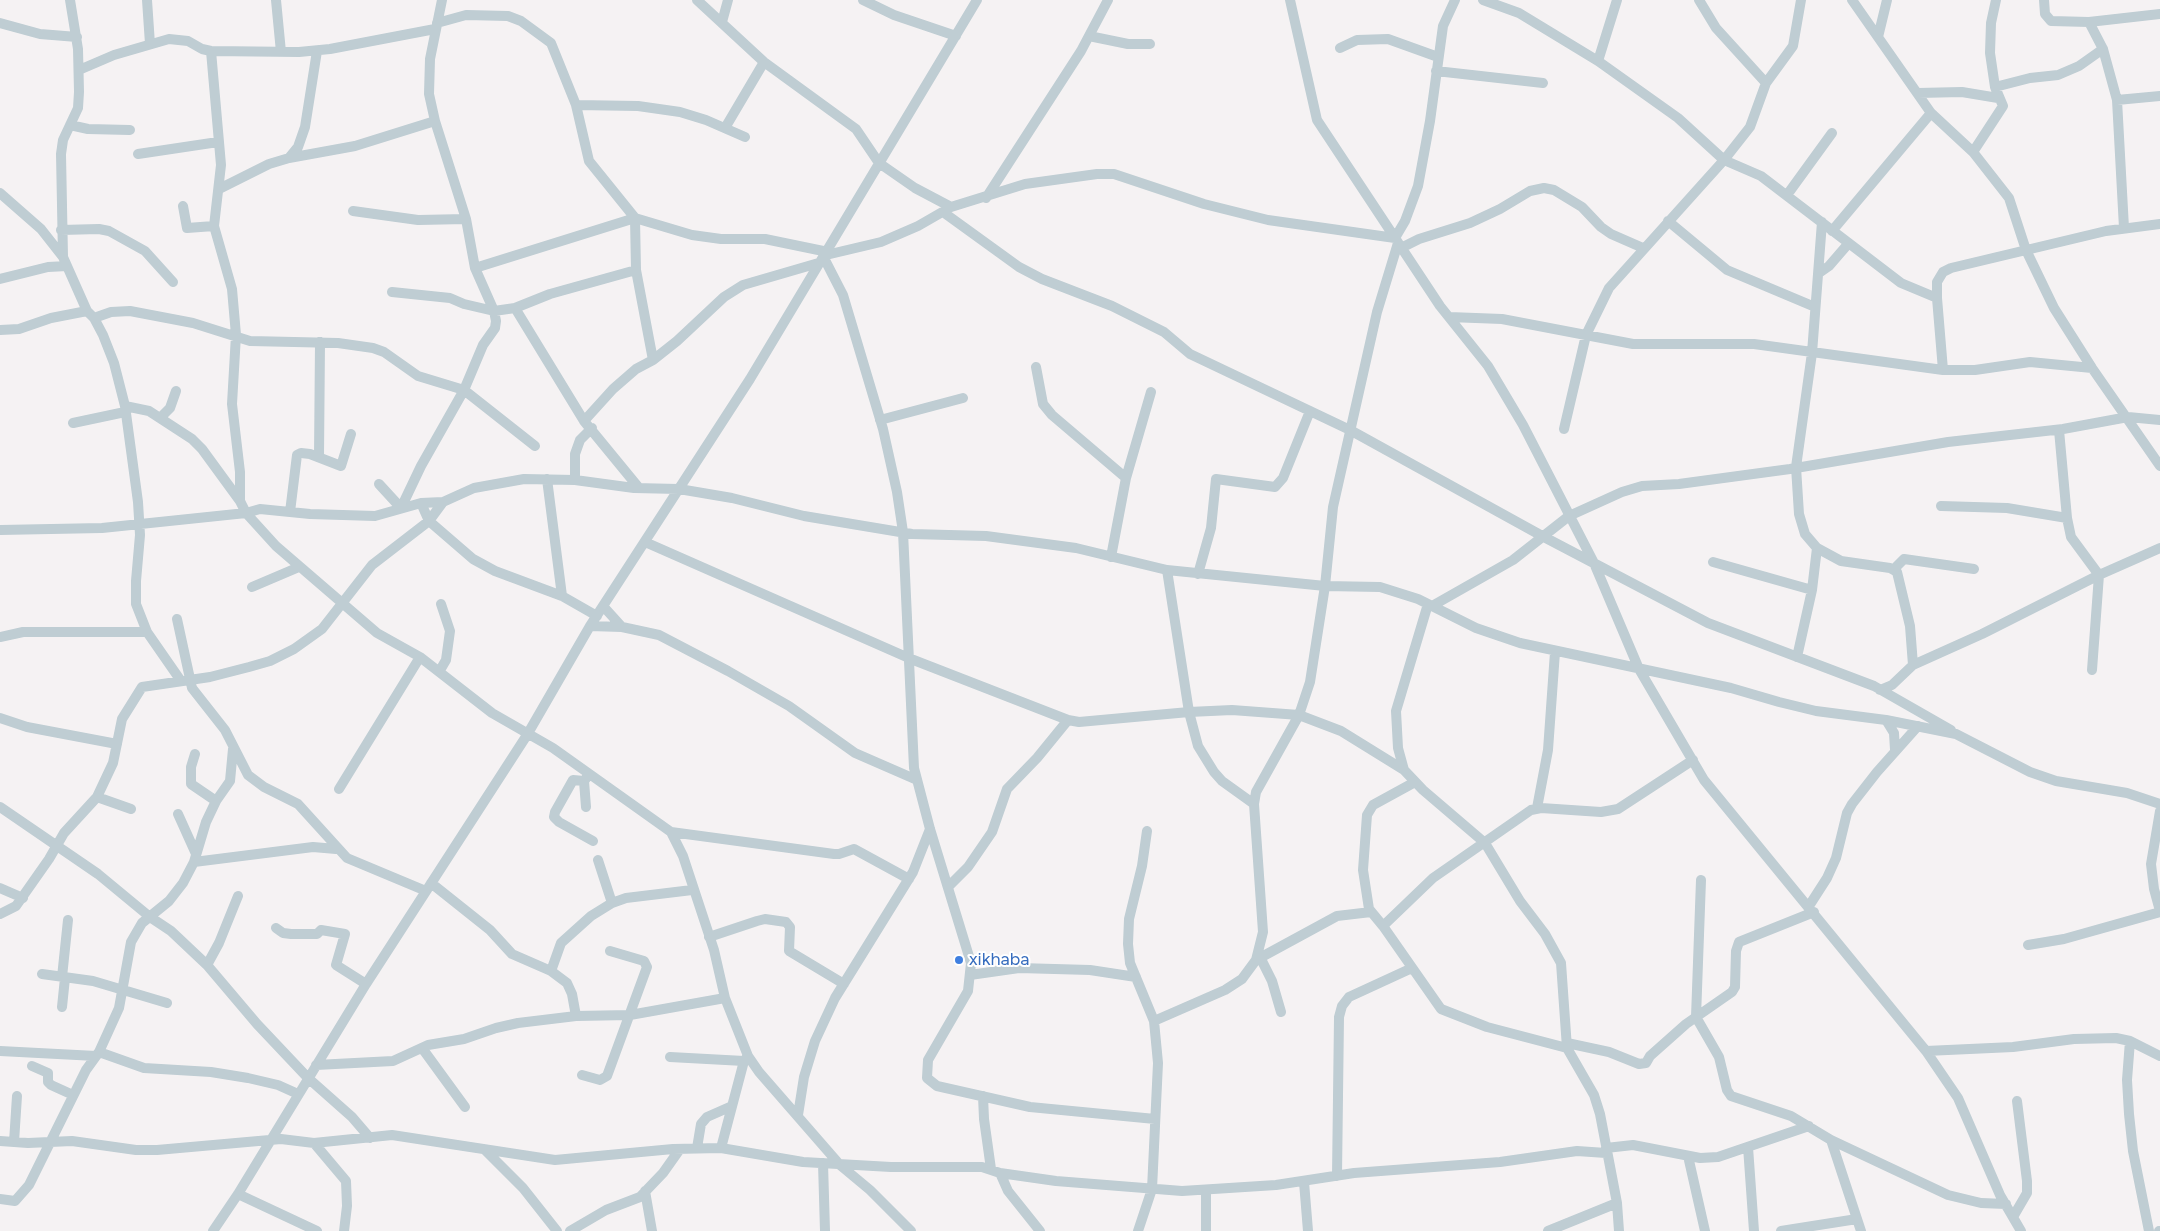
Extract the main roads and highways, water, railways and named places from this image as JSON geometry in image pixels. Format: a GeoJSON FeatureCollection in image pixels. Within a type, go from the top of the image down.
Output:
{"type":"FeatureCollection","features":[{"type":"Feature","properties":{"kind":"place","name":"xikhaba"},"geometry":{"type":"Point","coordinates":[959,960]}}]}
